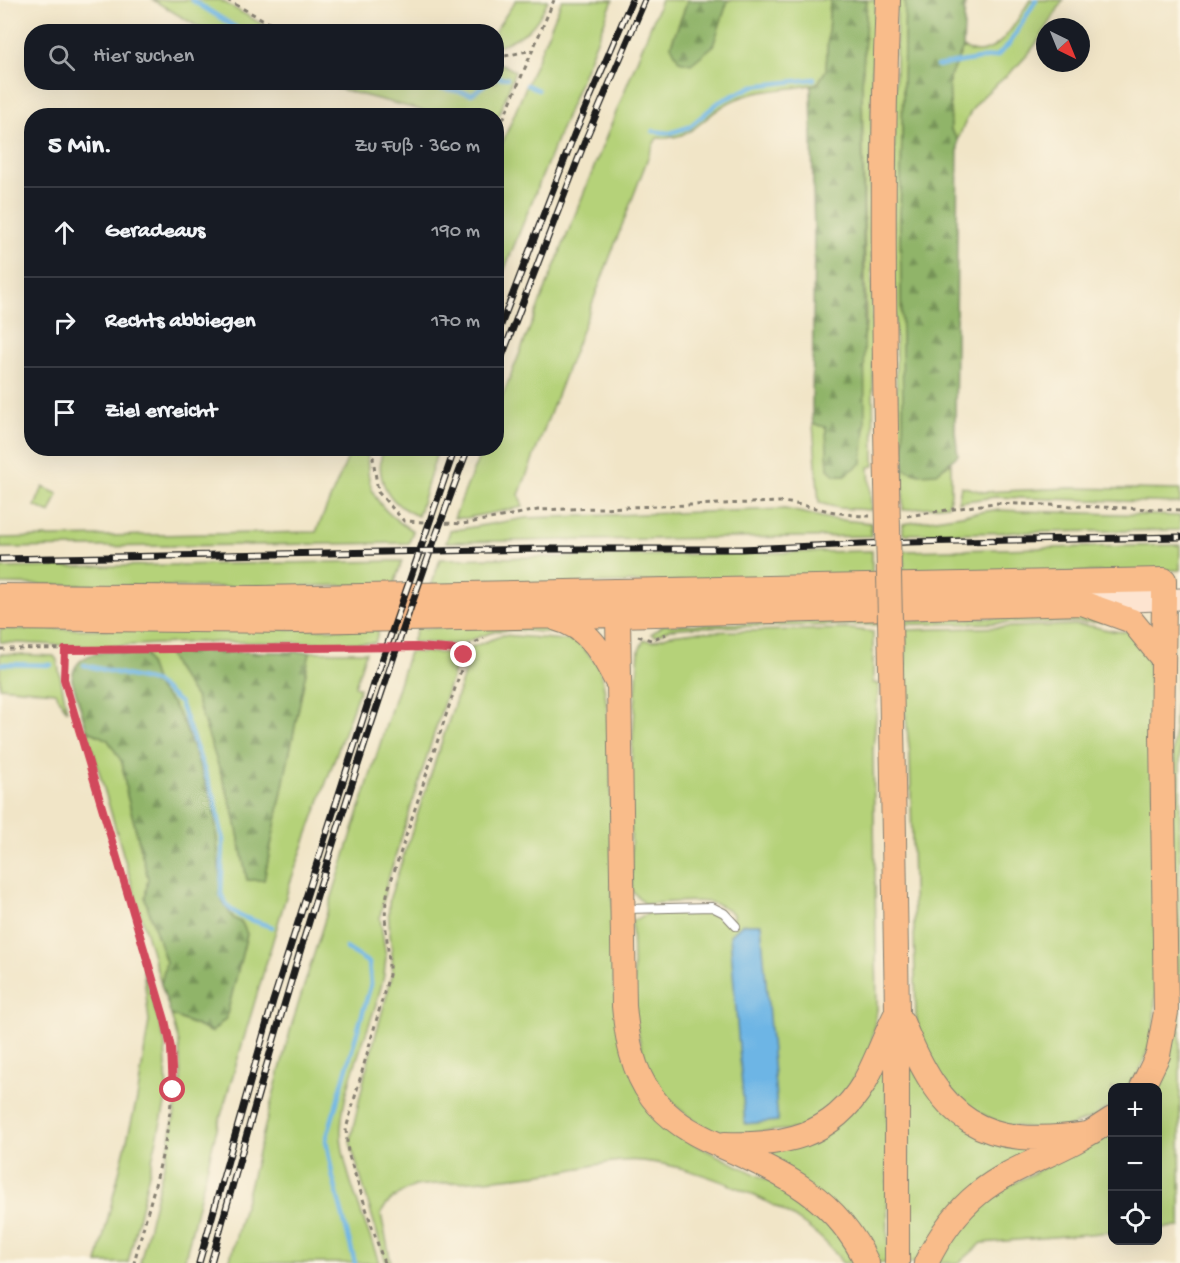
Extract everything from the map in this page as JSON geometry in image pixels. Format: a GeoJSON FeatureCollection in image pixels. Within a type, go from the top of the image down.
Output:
{"type":"FeatureCollection","features":[{"type":"Feature","properties":{"kind":"main road"},"geometry":{"type":"LineString","coordinates":[[888,0],[884,96],[883,245],[897,1011],[897,1263]]}},
{"type":"Feature","properties":{"kind":"main road"},"geometry":{"type":"LineString","coordinates":[[0,596],[281,598],[617,591],[1170,593]]}},
{"type":"Feature","properties":{"kind":"main road"},"geometry":{"type":"LineString","coordinates":[[617,591],[624,1006],[632,1056],[651,1096],[664,1111],[682,1126],[809,1190],[846,1226],[867,1263]]}},
{"type":"Feature","properties":{"kind":"main road"},"geometry":{"type":"LineString","coordinates":[[0,618],[283,621],[618,615],[1082,603],[1170,593]]}},
{"type":"Feature","properties":{"kind":"main road"},"geometry":{"type":"LineString","coordinates":[[1144,1083],[1158,1055],[1166,1012],[1163,659],[1170,593]]}},
{"type":"Feature","properties":{"kind":"main road"},"geometry":{"type":"LineString","coordinates":[[1082,603],[1132,621],[1163,659]]}},
{"type":"Feature","properties":{"kind":"main road"},"geometry":{"type":"LineString","coordinates":[[546,616],[565,621],[584,631],[601,651],[618,685]]}},
{"type":"Feature","properties":{"kind":"main road"},"geometry":{"type":"LineString","coordinates":[[897,1011],[928,1078],[950,1106],[965,1118],[999,1135],[1022,1139],[1046,1140],[1088,1134]]}},
{"type":"Feature","properties":{"kind":"main road"},"geometry":{"type":"LineString","coordinates":[[716,1144],[777,1144],[800,1137],[838,1115],[863,1084],[897,1011]]}},
{"type":"Feature","properties":{"kind":"main road"},"geometry":{"type":"LineString","coordinates":[[926,1263],[947,1225],[974,1196],[1010,1172],[1108,1122]]}},
{"type":"Feature","properties":{"kind":"lane"},"geometry":{"type":"LineString","coordinates":[[622,909],[712,907],[724,913],[736,926]]}},
{"type":"Feature","properties":{"kind":"path"},"geometry":{"type":"LineString","coordinates":[[227,0],[271,24]]}},
{"type":"Feature","properties":{"kind":"path"},"geometry":{"type":"LineString","coordinates":[[504,116],[554,0]]}},
{"type":"Feature","properties":{"kind":"path"},"geometry":{"type":"LineString","coordinates":[[504,56],[531,50]]}},
{"type":"Feature","properties":{"kind":"path"},"geometry":{"type":"LineString","coordinates":[[375,456],[378,492],[404,521],[463,524],[538,510],[781,502],[840,514],[877,516]]}},
{"type":"Feature","properties":{"kind":"path"},"geometry":{"type":"LineString","coordinates":[[900,516],[993,503],[1180,510]]}},
{"type":"Feature","properties":{"kind":"path"},"geometry":{"type":"LineString","coordinates":[[0,649],[405,647],[460,650],[464,655],[464,661],[388,890],[383,918],[390,958],[389,975],[346,1128],[348,1153],[384,1263]]}},
{"type":"Feature","properties":{"kind":"path"},"geometry":{"type":"LineString","coordinates":[[65,650],[64,679],[171,1048],[173,1090],[169,1120],[134,1263]]}},
{"type":"Feature","properties":{"kind":"green space"},"geometry":{"type":"Polygon","coordinates":[[[153,0],[220,0],[262,24],[193,24],[153,0]]]}},
{"type":"Feature","properties":{"kind":"green space"},"geometry":{"type":"Polygon","coordinates":[[[516,0],[548,0],[538,19],[528,30],[504,44],[504,24],[500,24],[516,0]]]}},
{"type":"Feature","properties":{"kind":"green space"},"geometry":{"type":"Polygon","coordinates":[[[562,0],[613,0],[504,271],[504,139],[562,0]]]}},
{"type":"Feature","properties":{"kind":"green space"},"geometry":{"type":"Polygon","coordinates":[[[661,0],[688,0],[671,45],[721,21],[728,0],[830,0],[826,70],[818,83],[757,93],[734,100],[687,133],[669,138],[657,138],[519,495],[523,507],[466,518],[454,518],[479,456],[504,456],[504,392],[661,0]]]}},
{"type":"Feature","properties":{"kind":"green space"},"geometry":{"type":"Polygon","coordinates":[[[688,0],[728,0],[713,46],[691,64],[679,61],[671,45],[688,0]]]}},
{"type":"Feature","properties":{"kind":"green space"},"geometry":{"type":"Polygon","coordinates":[[[830,0],[867,0],[862,85],[865,429],[862,463],[845,475],[835,475],[828,469],[826,427],[813,424],[812,414],[814,236],[811,85],[818,83],[826,70],[830,0]]]}},
{"type":"Feature","properties":{"kind":"green space"},"geometry":{"type":"Polygon","coordinates":[[[867,0],[876,0],[872,69],[874,466],[869,467],[871,510],[839,508],[819,503],[813,424],[826,427],[828,469],[835,475],[845,475],[866,324],[862,85],[867,0]]]}},
{"type":"Feature","properties":{"kind":"green space"},"geometry":{"type":"Polygon","coordinates":[[[897,0],[905,0],[900,222],[904,452],[898,453],[893,225],[897,0]]]}},
{"type":"Feature","properties":{"kind":"green space"},"geometry":{"type":"Polygon","coordinates":[[[905,0],[965,0],[963,48],[949,78],[951,130],[958,140],[955,432],[958,455],[937,473],[919,474],[904,469],[900,222],[905,0]]]}},
{"type":"Feature","properties":{"kind":"green space"},"geometry":{"type":"Polygon","coordinates":[[[1030,0],[1063,0],[1052,18],[1036,18],[1036,43],[1025,58],[976,104],[958,140],[951,130],[949,78],[963,48],[975,52],[985,51],[995,46],[1011,30],[1030,0]]]}},
{"type":"Feature","properties":{"kind":"green space"},"geometry":{"type":"Polygon","coordinates":[[[504,65],[515,71],[502,108],[413,108],[343,90],[504,90],[504,65]]]}},
{"type":"Feature","properties":{"kind":"green space"},"geometry":{"type":"Polygon","coordinates":[[[349,456],[368,456],[371,487],[382,507],[413,531],[409,543],[0,548],[0,538],[316,532],[349,456]]]}},
{"type":"Feature","properties":{"kind":"green space"},"geometry":{"type":"Polygon","coordinates":[[[382,456],[436,456],[418,516],[399,505],[386,490],[382,480],[382,456]]]}},
{"type":"Feature","properties":{"kind":"green space"},"geometry":{"type":"Polygon","coordinates":[[[951,463],[951,494],[948,505],[903,510],[903,469],[931,473],[951,463]]]}},
{"type":"Feature","properties":{"kind":"green space"},"geometry":{"type":"Polygon","coordinates":[[[961,486],[983,492],[1069,488],[1180,490],[1180,503],[995,497],[958,502],[961,486]]]}},
{"type":"Feature","properties":{"kind":"green space"},"geometry":{"type":"Polygon","coordinates":[[[43,487],[58,494],[50,513],[35,506],[43,487]]]}},
{"type":"Feature","properties":{"kind":"green space"},"geometry":{"type":"Polygon","coordinates":[[[785,509],[831,519],[871,523],[871,536],[446,542],[450,531],[526,518],[785,509]]]}},
{"type":"Feature","properties":{"kind":"green space"},"geometry":{"type":"Polygon","coordinates":[[[994,510],[1180,516],[1180,530],[903,534],[903,524],[994,510]]]}},
{"type":"Feature","properties":{"kind":"green space"},"geometry":{"type":"Polygon","coordinates":[[[1180,545],[1180,570],[904,577],[904,551],[1180,545]]]}},
{"type":"Feature","properties":{"kind":"green space"},"geometry":{"type":"Polygon","coordinates":[[[872,551],[872,577],[431,587],[440,559],[872,551]]]}},
{"type":"Feature","properties":{"kind":"green space"},"geometry":{"type":"Polygon","coordinates":[[[402,561],[394,585],[200,587],[0,584],[0,568],[402,561]]]}},
{"type":"Feature","properties":{"kind":"green space"},"geometry":{"type":"Polygon","coordinates":[[[1093,616],[1103,622],[696,627],[671,629],[655,636],[651,634],[664,625],[1093,616]]]}},
{"type":"Feature","properties":{"kind":"green space"},"geometry":{"type":"Polygon","coordinates":[[[544,625],[566,634],[517,630],[496,631],[460,644],[412,642],[417,628],[544,625]]]}},
{"type":"Feature","properties":{"kind":"green space"},"geometry":{"type":"Polygon","coordinates":[[[1082,625],[1129,631],[1148,658],[1152,702],[1157,973],[1153,1036],[1139,1072],[1132,1083],[1108,1083],[1108,1108],[1094,1117],[1057,1131],[989,1123],[947,1093],[920,1037],[916,1016],[910,755],[902,683],[905,682],[906,630],[1082,625]]]}},
{"type":"Feature","properties":{"kind":"green space"},"geometry":{"type":"Polygon","coordinates":[[[0,629],[379,629],[375,643],[197,642],[96,647],[0,642],[0,629]]]}},
{"type":"Feature","properties":{"kind":"green space"},"geometry":{"type":"Polygon","coordinates":[[[850,629],[873,632],[873,683],[879,684],[873,750],[877,1009],[871,1047],[844,1098],[800,1129],[725,1134],[709,1129],[693,1120],[667,1099],[646,1064],[635,1023],[632,921],[649,913],[710,910],[725,922],[733,920],[733,914],[715,904],[692,901],[645,904],[632,891],[630,780],[639,650],[644,640],[653,641],[670,635],[695,632],[850,629]]]}},
{"type":"Feature","properties":{"kind":"green space"},"geometry":{"type":"Polygon","coordinates":[[[503,635],[576,641],[600,666],[610,741],[614,989],[677,1136],[813,1202],[859,1263],[842,1263],[827,1244],[807,1226],[753,1195],[694,1172],[632,1160],[566,1171],[415,1186],[391,1200],[381,1214],[391,1263],[386,1263],[350,1142],[366,1070],[392,976],[390,897],[469,660],[467,649],[503,635]]]}},
{"type":"Feature","properties":{"kind":"green space"},"geometry":{"type":"Polygon","coordinates":[[[111,651],[145,652],[158,689],[172,703],[184,724],[214,807],[222,901],[233,918],[242,923],[247,934],[226,1018],[212,1032],[171,1015],[161,984],[166,962],[145,899],[148,878],[127,795],[122,762],[108,740],[87,730],[72,680],[75,668],[89,655],[111,651]]]}},
{"type":"Feature","properties":{"kind":"green space"},"geometry":{"type":"Polygon","coordinates":[[[1180,651],[1180,1227],[1162,1228],[1162,1083],[1158,1083],[1166,1064],[1173,749],[1180,651]]]}},
{"type":"Feature","properties":{"kind":"green space"},"geometry":{"type":"Polygon","coordinates":[[[145,652],[168,652],[175,668],[196,698],[234,813],[247,880],[264,880],[310,652],[366,652],[355,686],[360,688],[290,883],[214,1139],[184,1263],[140,1263],[169,1144],[181,1080],[179,1043],[171,1015],[211,1032],[226,1018],[247,934],[242,923],[233,918],[222,901],[214,807],[184,724],[172,703],[158,689],[145,652]]]}},
{"type":"Feature","properties":{"kind":"green space"},"geometry":{"type":"Polygon","coordinates":[[[168,652],[310,652],[264,880],[247,880],[234,813],[196,698],[175,668],[168,652]]]}},
{"type":"Feature","properties":{"kind":"green space"},"geometry":{"type":"Polygon","coordinates":[[[409,652],[445,653],[456,662],[387,883],[380,917],[386,957],[384,975],[352,1073],[343,1112],[341,1130],[345,1161],[379,1263],[229,1263],[292,1024],[409,652]]]}},
{"type":"Feature","properties":{"kind":"green space"},"geometry":{"type":"Polygon","coordinates":[[[0,654],[54,656],[57,660],[67,711],[55,692],[0,687],[0,654]]]}},
{"type":"Feature","properties":{"kind":"green space"},"geometry":{"type":"Polygon","coordinates":[[[87,730],[108,740],[122,762],[127,795],[148,878],[145,899],[166,962],[161,984],[87,730]]]}},
{"type":"Feature","properties":{"kind":"green space"},"geometry":{"type":"Polygon","coordinates":[[[143,969],[165,1043],[167,1096],[128,1263],[97,1263],[137,1099],[149,1021],[143,969]]]}},
{"type":"Feature","properties":{"kind":"green space"},"geometry":{"type":"Polygon","coordinates":[[[886,1044],[888,1263],[876,1263],[755,1152],[815,1138],[886,1044]]]}},
{"type":"Feature","properties":{"kind":"green space"},"geometry":{"type":"Polygon","coordinates":[[[908,1047],[924,1086],[1045,1145],[917,1263],[908,1263],[908,1047]]]}},
{"type":"Feature","properties":{"kind":"green space"},"geometry":{"type":"Polygon","coordinates":[[[1108,1135],[1108,1232],[982,1243],[959,1263],[932,1263],[979,1201],[1108,1135]]]}},
{"type":"Feature","properties":{"kind":"water"},"geometry":{"type":"Polygon","coordinates":[[[742,924],[761,924],[778,1121],[745,1124],[730,935],[742,924]]]}},
{"type":"Feature","properties":{"kind":"waterway"},"geometry":{"type":"LineString","coordinates":[[192,0],[230,24]]}},
{"type":"Feature","properties":{"kind":"waterway"},"geometry":{"type":"LineString","coordinates":[[937,66],[997,56],[1010,43],[1036,0]]}},
{"type":"Feature","properties":{"kind":"waterway"},"geometry":{"type":"LineString","coordinates":[[653,131],[670,133],[689,127],[719,102],[753,86],[814,79]]}},
{"type":"Feature","properties":{"kind":"waterway"},"geometry":{"type":"LineString","coordinates":[[527,85],[538,90]]}},
{"type":"Feature","properties":{"kind":"waterway"},"geometry":{"type":"LineString","coordinates":[[451,90],[472,94],[477,90]]}},
{"type":"Feature","properties":{"kind":"waterway"},"geometry":{"type":"LineString","coordinates":[[0,664],[51,665]]}},
{"type":"Feature","properties":{"kind":"waterway"},"geometry":{"type":"LineString","coordinates":[[84,665],[155,682],[180,703],[215,800],[223,841],[221,894],[229,908],[240,916],[272,927]]}},
{"type":"Feature","properties":{"kind":"waterway"},"geometry":{"type":"LineString","coordinates":[[346,948],[369,963],[371,984],[326,1140],[333,1178],[355,1263]]}},
{"type":"Feature","properties":{"kind":"railway"},"geometry":{"type":"LineString","coordinates":[[504,317],[574,135],[632,0]]}},
{"type":"Feature","properties":{"kind":"railway"},"geometry":{"type":"LineString","coordinates":[[504,351],[587,136],[645,0]]}},
{"type":"Feature","properties":{"kind":"railway"},"geometry":{"type":"LineString","coordinates":[[199,1263],[273,1001],[374,684],[452,456]]}},
{"type":"Feature","properties":{"kind":"railway"},"geometry":{"type":"LineString","coordinates":[[211,1263],[330,853],[396,649],[465,456]]}},
{"type":"Feature","properties":{"kind":"railway"},"geometry":{"type":"LineString","coordinates":[[0,559],[540,549],[741,549],[908,542],[1180,537]]}},
{"type":"Feature","properties":{"kind":"route"},"geometry":{"type":"LineString","coordinates":[[173,1090],[171,1048],[165,1020],[64,679],[65,650],[417,647],[460,650],[464,655]]}}]}
